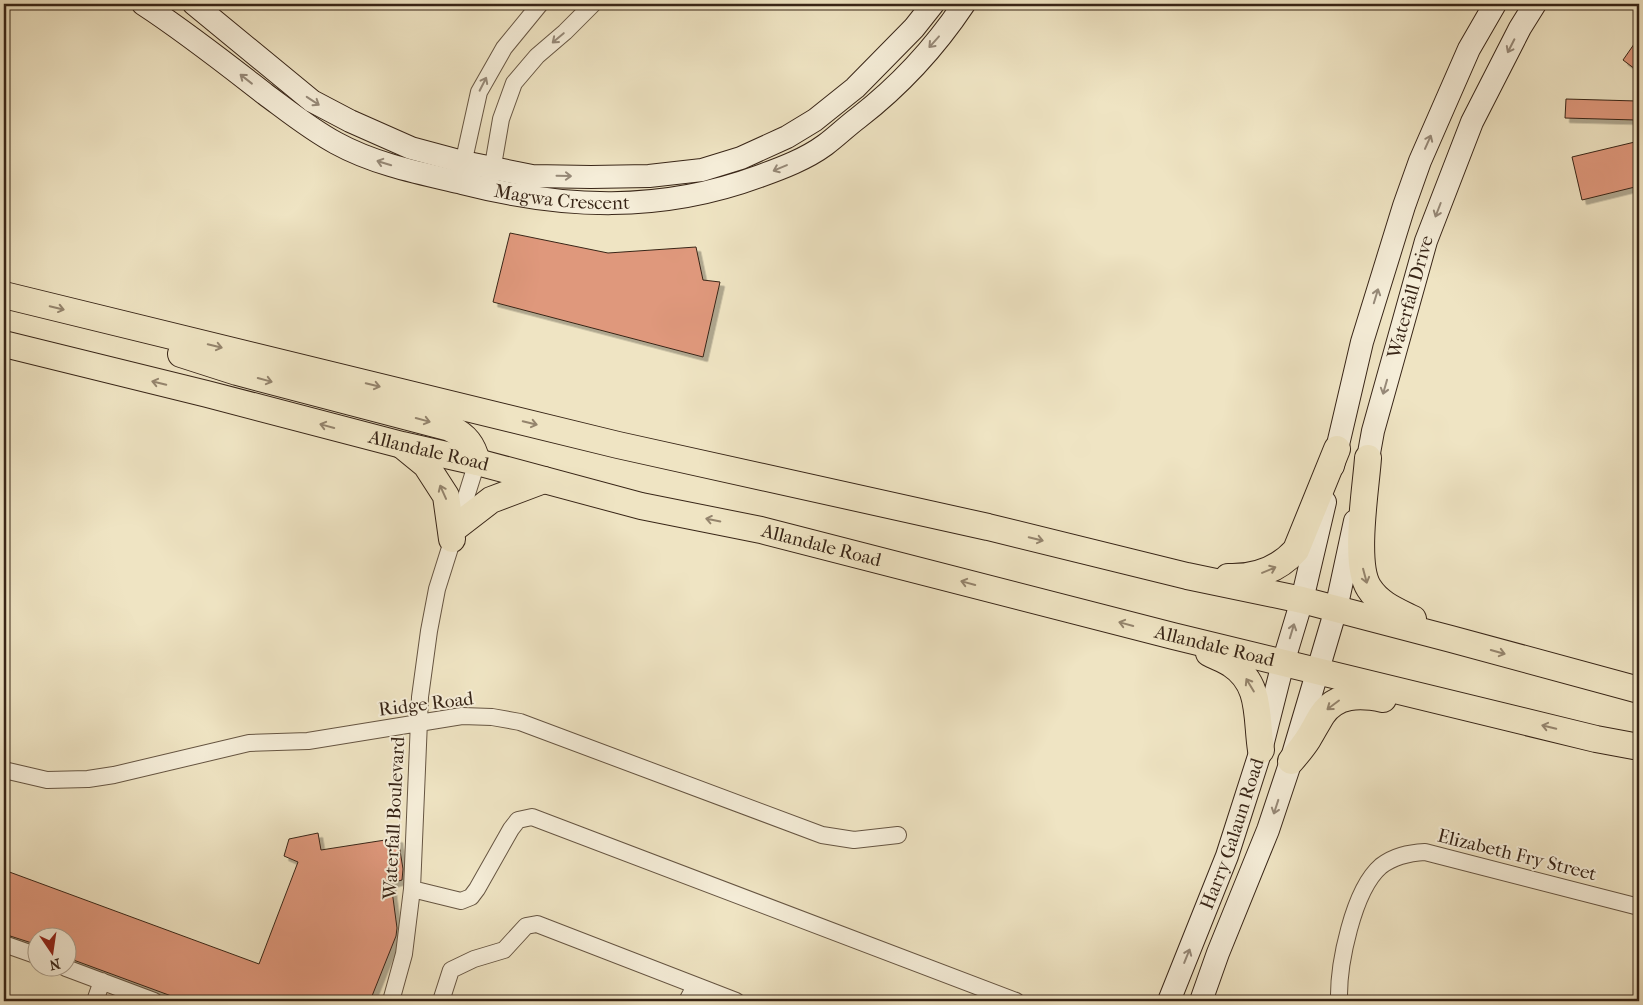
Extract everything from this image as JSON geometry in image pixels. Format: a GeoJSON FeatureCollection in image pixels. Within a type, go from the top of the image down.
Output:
{"type":"FeatureCollection","features":[{"type":"Feature","properties":{"kind":"main road","name":"Magwa Crescent"},"geometry":{"type":"LineString","coordinates":[[143,4],[178,26],[306,125],[337,143],[370,158],[431,176],[493,168],[532,176],[649,176],[702,170],[741,158],[787,137],[810,123],[855,88],[914,28],[932,4]]}},
{"type":"Feature","properties":{"kind":"main road","name":"Magwa Crescent"},"geometry":{"type":"LineString","coordinates":[[194,4],[312,101],[350,121],[461,172],[488,190],[544,200],[625,204],[678,199],[735,185],[782,167],[824,146],[896,86],[951,24],[964,4]]}},
{"type":"Feature","properties":{"kind":"main road","name":"Waterfall Drive"},"geometry":{"type":"LineString","coordinates":[[1302,600],[1362,342],[1404,206],[1420,161],[1469,49],[1495,4]]}},
{"type":"Feature","properties":{"kind":"main road","name":"Waterfall Drive"},"geometry":{"type":"LineString","coordinates":[[1336,609],[1373,430],[1426,240],[1472,122],[1520,28],[1535,4]]}},
{"type":"Feature","properties":{"kind":"main road"},"geometry":{"type":"LineString","coordinates":[[6,294],[618,445],[979,525],[1187,576],[1302,600],[1639,690]]}},
{"type":"Feature","properties":{"kind":"main road"},"geometry":{"type":"LineString","coordinates":[[89,315],[112,331],[237,372],[450,428],[470,442],[477,462]]}},
{"type":"Feature","properties":{"kind":"main road","name":"Allandale Road"},"geometry":{"type":"LineString","coordinates":[[4,344],[402,445],[477,462],[641,506],[761,530],[1282,663],[1596,739],[1639,747]]}},
{"type":"Feature","properties":{"kind":"main road"},"geometry":{"type":"LineString","coordinates":[[402,445],[426,465],[446,496],[454,533],[491,500],[544,480]]}},
{"type":"Feature","properties":{"kind":"main road"},"geometry":{"type":"LineString","coordinates":[[1187,576],[1239,578],[1272,570],[1287,560],[1296,550],[1301,539],[1337,449]]}},
{"type":"Feature","properties":{"kind":"main road"},"geometry":{"type":"LineString","coordinates":[[1368,458],[1360,550],[1365,579],[1369,588],[1388,607],[1451,639]]}},
{"type":"Feature","properties":{"kind":"main road","name":"Harry Galaun Road"},"geometry":{"type":"LineString","coordinates":[[1169,1001],[1227,856],[1261,750],[1282,663],[1302,600]]}},
{"type":"Feature","properties":{"kind":"main road","name":"Harry Galaun Road"},"geometry":{"type":"LineString","coordinates":[[1201,1001],[1218,953],[1268,830],[1291,761],[1336,609]]}},
{"type":"Feature","properties":{"kind":"main road"},"geometry":{"type":"LineString","coordinates":[[1173,636],[1231,664],[1250,684],[1256,696],[1261,750]]}},
{"type":"Feature","properties":{"kind":"main road"},"geometry":{"type":"LineString","coordinates":[[1291,761],[1309,738],[1323,713],[1331,705],[1342,699],[1361,695],[1412,703],[1448,703]]}},
{"type":"Feature","properties":{"kind":"street"},"geometry":{"type":"LineString","coordinates":[[461,172],[479,92],[504,48],[540,4]]}},
{"type":"Feature","properties":{"kind":"street"},"geometry":{"type":"LineString","coordinates":[[488,190],[501,119],[514,83],[537,56],[593,4]]}},
{"type":"Feature","properties":{"kind":"street","name":"Waterfall Boulevard"},"geometry":{"type":"LineString","coordinates":[[391,1001],[404,954],[412,888],[420,697],[429,631],[437,589],[477,462]]}},
{"type":"Feature","properties":{"kind":"street","name":"Ridge Road"},"geometry":{"type":"LineString","coordinates":[[4,770],[47,780],[88,779],[114,775],[249,743],[308,741],[462,716],[492,717],[520,722],[822,835],[854,840],[898,835]]}},
{"type":"Feature","properties":{"kind":"street"},"geometry":{"type":"LineString","coordinates":[[412,888],[461,901],[471,897],[510,829],[518,820],[532,817],[1016,1001]]}},
{"type":"Feature","properties":{"kind":"street","name":"Elizabeth Fry Street"},"geometry":{"type":"LineString","coordinates":[[1339,1001],[1344,951],[1363,894],[1373,875],[1382,866],[1393,858],[1408,852],[1425,852],[1639,907]]}},
{"type":"Feature","properties":{"kind":"street"},"geometry":{"type":"LineString","coordinates":[[442,1001],[451,970],[474,959],[504,950],[526,926],[536,924],[736,1001]]}},
{"type":"Feature","properties":{"kind":"street"},"geometry":{"type":"LineString","coordinates":[[4,944],[28,952]]}},
{"type":"Feature","properties":{"kind":"street"},"geometry":{"type":"LineString","coordinates":[[78,972],[154,1001]]}},
{"type":"Feature","properties":{"kind":"street"},"geometry":{"type":"LineString","coordinates":[[95,1001],[102,981]]}},
{"type":"Feature","properties":{"kind":"street"},"geometry":{"type":"LineString","coordinates":[[687,1001],[695,986]]}},
{"type":"Feature","properties":{"kind":"building"},"geometry":{"type":"Polygon","coordinates":[[[1639,37],[1639,72],[1623,60],[1639,37]]]}},
{"type":"Feature","properties":{"kind":"building"},"geometry":{"type":"Polygon","coordinates":[[[1566,99],[1637,101],[1636,120],[1565,118],[1566,99]]]}},
{"type":"Feature","properties":{"kind":"building"},"geometry":{"type":"Polygon","coordinates":[[[1639,141],[1639,186],[1582,200],[1572,157],[1639,141]]]}},
{"type":"Feature","properties":{"kind":"building"},"geometry":{"type":"Polygon","coordinates":[[[510,233],[608,253],[696,247],[703,280],[720,282],[703,357],[493,302],[510,233]]]}},
{"type":"Feature","properties":{"kind":"building"},"geometry":{"type":"Polygon","coordinates":[[[318,833],[321,850],[398,838],[403,869],[402,880],[391,883],[397,928],[396,936],[370,1001],[185,1001],[78,962],[78,928],[28,928],[28,942],[4,934],[4,870],[259,964],[298,862],[284,856],[289,839],[318,833]]]}}]}
